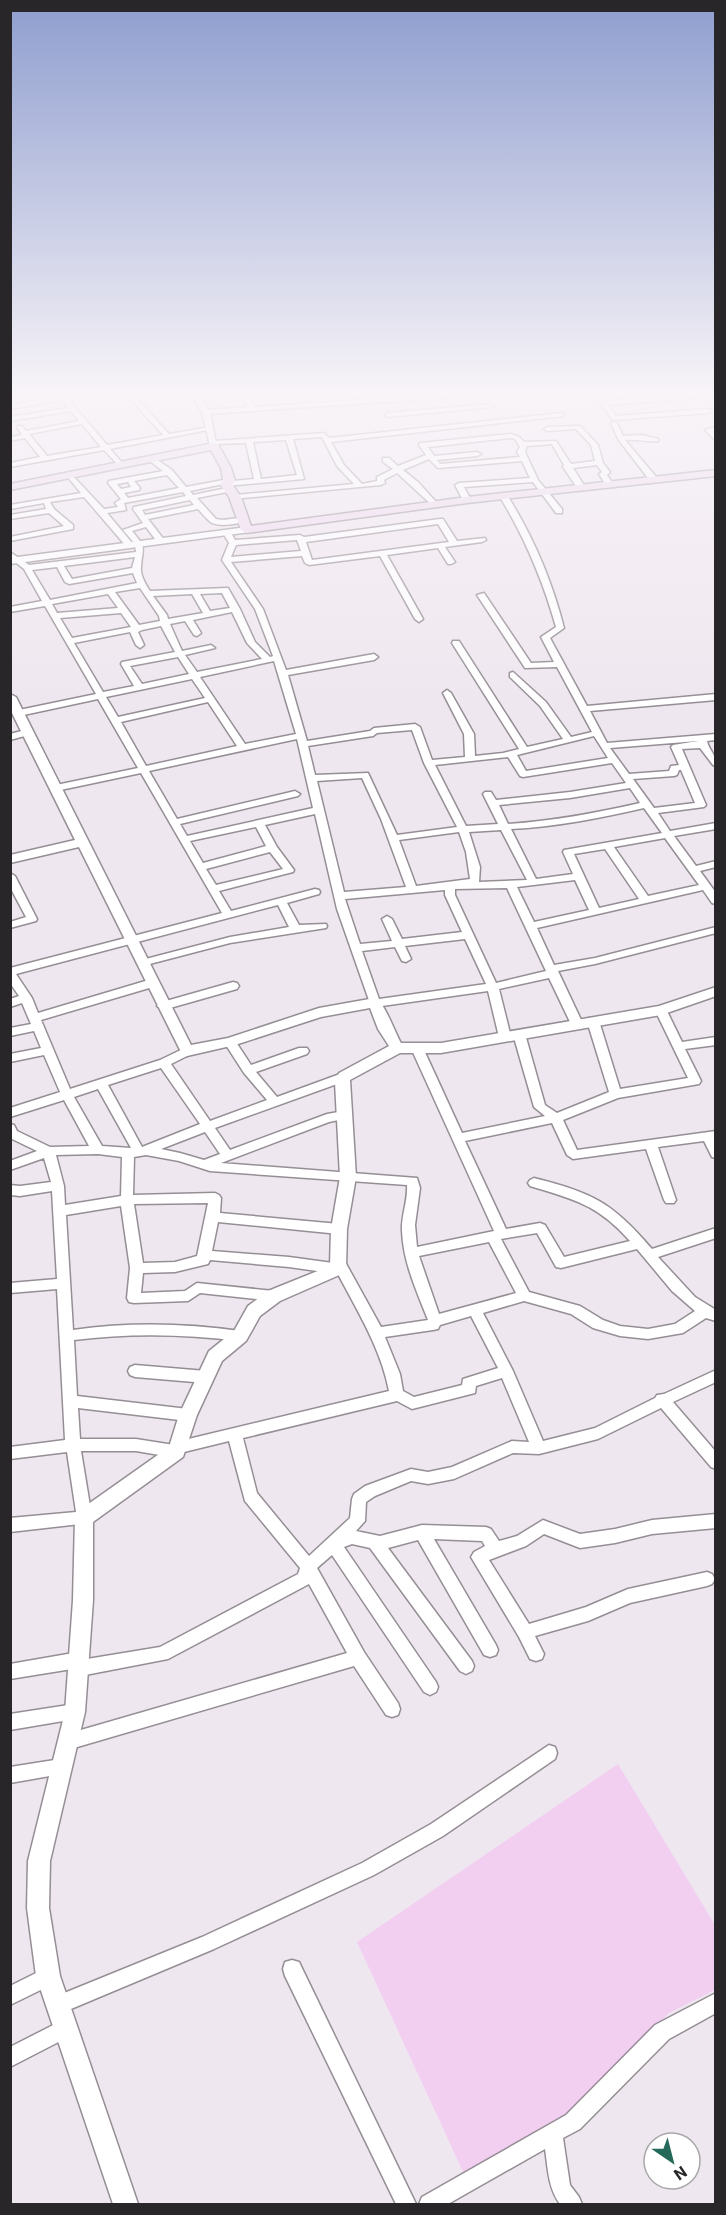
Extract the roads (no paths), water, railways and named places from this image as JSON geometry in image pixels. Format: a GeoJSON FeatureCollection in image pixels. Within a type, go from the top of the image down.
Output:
{"type":"FeatureCollection","features":[{"type":"Feature","properties":{"kind":"main road"},"geometry":{"type":"LineString","coordinates":[[233,495],[245,525],[517,495]]}},
{"type":"Feature","properties":{"kind":"street"},"geometry":{"type":"LineString","coordinates":[[10,507],[78,495]]}},
{"type":"Feature","properties":{"kind":"street"},"geometry":{"type":"LineString","coordinates":[[87,495],[136,548]]}},
{"type":"Feature","properties":{"kind":"street"},"geometry":{"type":"LineString","coordinates":[[121,495],[126,501]]}},
{"type":"Feature","properties":{"kind":"street"},"geometry":{"type":"LineString","coordinates":[[102,512],[123,508],[120,503],[126,501],[153,495]]}},
{"type":"Feature","properties":{"kind":"street"},"geometry":{"type":"LineString","coordinates":[[161,541],[137,509],[199,495]]}},
{"type":"Feature","properties":{"kind":"street"},"geometry":{"type":"LineString","coordinates":[[426,495],[434,505]]}},
{"type":"Feature","properties":{"kind":"street"},"geometry":{"type":"LineString","coordinates":[[464,495],[467,501]]}},
{"type":"Feature","properties":{"kind":"street"},"geometry":{"type":"LineString","coordinates":[[547,495],[559,511]]}},
{"type":"Feature","properties":{"kind":"street"},"geometry":{"type":"LineString","coordinates":[[192,497],[216,523],[245,525]]}},
{"type":"Feature","properties":{"kind":"street"},"geometry":{"type":"LineString","coordinates":[[504,497],[517,518],[552,593],[560,628],[545,637],[604,746],[716,901]]}},
{"type":"Feature","properties":{"kind":"street"},"geometry":{"type":"LineString","coordinates":[[10,539],[70,527],[51,510],[46,501]]}},
{"type":"Feature","properties":{"kind":"street"},"geometry":{"type":"LineString","coordinates":[[200,506],[144,521],[127,530],[136,548],[136,570],[142,585],[163,615],[180,654],[242,747]]}},
{"type":"Feature","properties":{"kind":"street"},"geometry":{"type":"LineString","coordinates":[[10,517],[51,510]]}},
{"type":"Feature","properties":{"kind":"street"},"geometry":{"type":"LineString","coordinates":[[232,543],[300,537],[302,540],[440,521],[454,543]]}},
{"type":"Feature","properties":{"kind":"street"},"geometry":{"type":"LineString","coordinates":[[27,568],[136,548],[161,541],[227,533],[245,525]]}},
{"type":"Feature","properties":{"kind":"street"},"geometry":{"type":"LineString","coordinates":[[227,533],[232,543],[226,560],[258,607],[273,659]]}},
{"type":"Feature","properties":{"kind":"street"},"geometry":{"type":"LineString","coordinates":[[302,540],[309,563],[482,540]]}},
{"type":"Feature","properties":{"kind":"street"},"geometry":{"type":"LineString","coordinates":[[440,545],[451,562]]}},
{"type":"Feature","properties":{"kind":"street"},"geometry":{"type":"LineString","coordinates":[[13,558],[136,548]]}},
{"type":"Feature","properties":{"kind":"street"},"geometry":{"type":"LineString","coordinates":[[226,560],[305,553]]}},
{"type":"Feature","properties":{"kind":"street"},"geometry":{"type":"LineString","coordinates":[[382,553],[419,620]]}},
{"type":"Feature","properties":{"kind":"street"},"geometry":{"type":"LineString","coordinates":[[13,558],[27,568],[145,768],[228,915]]}},
{"type":"Feature","properties":{"kind":"street"},"geometry":{"type":"LineString","coordinates":[[59,563],[69,582],[136,570]]}},
{"type":"Feature","properties":{"kind":"street"},"geometry":{"type":"LineString","coordinates":[[10,610],[142,585]]}},
{"type":"Feature","properties":{"kind":"street"},"geometry":{"type":"LineString","coordinates":[[148,594],[225,590],[251,643],[273,659],[283,672],[303,739],[339,896],[375,1003],[385,1029],[397,1048]]}},
{"type":"Feature","properties":{"kind":"street"},"geometry":{"type":"LineString","coordinates":[[194,591],[208,615]]}},
{"type":"Feature","properties":{"kind":"street"},"geometry":{"type":"LineString","coordinates":[[111,592],[135,630],[140,645]]}},
{"type":"Feature","properties":{"kind":"street"},"geometry":{"type":"LineString","coordinates":[[481,595],[528,666],[560,664]]}},
{"type":"Feature","properties":{"kind":"street"},"geometry":{"type":"LineString","coordinates":[[55,616],[123,609]]}},
{"type":"Feature","properties":{"kind":"street"},"geometry":{"type":"LineString","coordinates":[[69,641],[236,609]]}},
{"type":"Feature","properties":{"kind":"street"},"geometry":{"type":"LineString","coordinates":[[188,619],[197,633]]}},
{"type":"Feature","properties":{"kind":"street"},"geometry":{"type":"LineString","coordinates":[[456,643],[525,751]]}},
{"type":"Feature","properties":{"kind":"street"},"geometry":{"type":"LineString","coordinates":[[139,687],[125,664],[211,648]]}},
{"type":"Feature","properties":{"kind":"street"},"geometry":{"type":"LineString","coordinates":[[283,672],[374,657]]}},
{"type":"Feature","properties":{"kind":"street"},"geometry":{"type":"LineString","coordinates":[[19,713],[273,659]]}},
{"type":"Feature","properties":{"kind":"street"},"geometry":{"type":"LineString","coordinates":[[513,675],[543,704],[569,741]]}},
{"type":"Feature","properties":{"kind":"street"},"geometry":{"type":"LineString","coordinates":[[447,693],[469,734],[470,759]]}},
{"type":"Feature","properties":{"kind":"street"},"geometry":{"type":"LineString","coordinates":[[10,697],[187,1051]]}},
{"type":"Feature","properties":{"kind":"street"},"geometry":{"type":"LineString","coordinates":[[585,709],[716,697]]}},
{"type":"Feature","properties":{"kind":"street"},"geometry":{"type":"LineString","coordinates":[[116,720],[210,699]]}},
{"type":"Feature","properties":{"kind":"street"},"geometry":{"type":"LineString","coordinates":[[56,788],[242,747],[415,727],[429,763],[463,829],[476,870],[475,881],[450,886]]}},
{"type":"Feature","properties":{"kind":"street"},"geometry":{"type":"LineString","coordinates":[[10,737],[29,732]]}},
{"type":"Feature","properties":{"kind":"street"},"geometry":{"type":"LineString","coordinates":[[429,763],[511,754],[597,733]]}},
{"type":"Feature","properties":{"kind":"street"},"geometry":{"type":"LineString","coordinates":[[393,838],[463,829],[537,825],[648,807],[701,805],[676,747],[716,737]]}},
{"type":"Feature","properties":{"kind":"street"},"geometry":{"type":"LineString","coordinates":[[604,746],[703,741]]}},
{"type":"Feature","properties":{"kind":"street"},"geometry":{"type":"LineString","coordinates":[[703,741],[716,763]]}},
{"type":"Feature","properties":{"kind":"street"},"geometry":{"type":"LineString","coordinates":[[511,754],[523,774],[614,760]]}},
{"type":"Feature","properties":{"kind":"street"},"geometry":{"type":"LineString","coordinates":[[533,882],[490,798],[570,795],[674,773],[674,768],[684,767]]}},
{"type":"Feature","properties":{"kind":"street"},"geometry":{"type":"LineString","coordinates":[[311,778],[365,775],[393,838],[412,889]]}},
{"type":"Feature","properties":{"kind":"street"},"geometry":{"type":"LineString","coordinates":[[176,822],[295,794]]}},
{"type":"Feature","properties":{"kind":"street"},"geometry":{"type":"LineString","coordinates":[[185,839],[318,810]]}},
{"type":"Feature","properties":{"kind":"street"},"geometry":{"type":"LineString","coordinates":[[214,889],[289,870],[272,848],[259,823]]}},
{"type":"Feature","properties":{"kind":"street"},"geometry":{"type":"LineString","coordinates":[[595,911],[568,852],[716,826]]}},
{"type":"Feature","properties":{"kind":"street"},"geometry":{"type":"LineString","coordinates":[[10,859],[82,842]]}},
{"type":"Feature","properties":{"kind":"street"},"geometry":{"type":"LineString","coordinates":[[607,844],[645,900]]}},
{"type":"Feature","properties":{"kind":"street"},"geometry":{"type":"LineString","coordinates":[[201,867],[272,848]]}},
{"type":"Feature","properties":{"kind":"street"},"geometry":{"type":"LineString","coordinates":[[693,870],[716,864]]}},
{"type":"Feature","properties":{"kind":"street"},"geometry":{"type":"LineString","coordinates":[[10,876],[32,919],[10,925]]}},
{"type":"Feature","properties":{"kind":"street"},"geometry":{"type":"LineString","coordinates":[[339,896],[450,886],[511,885],[579,876]]}},
{"type":"Feature","properties":{"kind":"street"},"geometry":{"type":"LineString","coordinates":[[511,885],[578,1024]]}},
{"type":"Feature","properties":{"kind":"street"},"geometry":{"type":"LineString","coordinates":[[450,886],[450,895],[493,987],[540,1107],[556,1118],[573,1155],[712,1136],[716,1154]]}},
{"type":"Feature","properties":{"kind":"street"},"geometry":{"type":"LineString","coordinates":[[531,926],[704,887]]}},
{"type":"Feature","properties":{"kind":"street"},"geometry":{"type":"LineString","coordinates":[[98,1150],[67,1095],[26,998],[10,973],[315,892]]}},
{"type":"Feature","properties":{"kind":"street"},"geometry":{"type":"LineString","coordinates":[[281,901],[296,928]]}},
{"type":"Feature","properties":{"kind":"street"},"geometry":{"type":"LineString","coordinates":[[387,920],[406,960]]}},
{"type":"Feature","properties":{"kind":"street"},"geometry":{"type":"LineString","coordinates":[[142,963],[230,940],[296,928],[322,926]]}},
{"type":"Feature","properties":{"kind":"street"},"geometry":{"type":"LineString","coordinates":[[10,1113],[164,1063],[187,1051],[230,1042],[319,1013],[493,987],[716,930]]}},
{"type":"Feature","properties":{"kind":"street"},"geometry":{"type":"LineString","coordinates":[[357,948],[467,935]]}},
{"type":"Feature","properties":{"kind":"street"},"geometry":{"type":"LineString","coordinates":[[10,1032],[152,983]]}},
{"type":"Feature","properties":{"kind":"street"},"geometry":{"type":"LineString","coordinates":[[163,1006],[233,986]]}},
{"type":"Feature","properties":{"kind":"street"},"geometry":{"type":"LineString","coordinates":[[138,1152],[344,1077],[397,1048],[441,1048],[661,1010],[716,991]]}},
{"type":"Feature","properties":{"kind":"street"},"geometry":{"type":"LineString","coordinates":[[10,1003],[26,998]]}},
{"type":"Feature","properties":{"kind":"street"},"geometry":{"type":"LineString","coordinates":[[457,1138],[556,1118],[616,1094],[695,1081],[661,1010]]}},
{"type":"Feature","properties":{"kind":"street"},"geometry":{"type":"LineString","coordinates":[[593,1021],[616,1094]]}},
{"type":"Feature","properties":{"kind":"street"},"geometry":{"type":"LineString","coordinates":[[678,1046],[716,1041]]}},
{"type":"Feature","properties":{"kind":"street"},"geometry":{"type":"LineString","coordinates":[[230,1042],[248,1070],[275,1102]]}},
{"type":"Feature","properties":{"kind":"street"},"geometry":{"type":"LineString","coordinates":[[417,1048],[524,1296]]}},
{"type":"Feature","properties":{"kind":"street"},"geometry":{"type":"LineString","coordinates":[[10,1058],[48,1050]]}},
{"type":"Feature","properties":{"kind":"street"},"geometry":{"type":"LineString","coordinates":[[248,1070],[303,1051]]}},
{"type":"Feature","properties":{"kind":"street"},"geometry":{"type":"LineString","coordinates":[[164,1063],[228,1157]]}},
{"type":"Feature","properties":{"kind":"street"},"geometry":{"type":"LineString","coordinates":[[344,1077],[342,1082],[348,1177],[344,1189],[339,1229],[339,1267],[376,1333],[393,1374],[397,1395]]}},
{"type":"Feature","properties":{"kind":"street"},"geometry":{"type":"LineString","coordinates":[[101,1084],[138,1152],[127,1200],[137,1268],[134,1298],[188,1296],[197,1288],[274,1296]]}},
{"type":"Feature","properties":{"kind":"street"},"geometry":{"type":"LineString","coordinates":[[204,1165],[327,1118],[344,1115]]}},
{"type":"Feature","properties":{"kind":"street"},"geometry":{"type":"LineString","coordinates":[[10,1128],[12,1134],[50,1151]]}},
{"type":"Feature","properties":{"kind":"street"},"geometry":{"type":"LineString","coordinates":[[651,1144],[670,1200]]}},
{"type":"Feature","properties":{"kind":"street"},"geometry":{"type":"LineString","coordinates":[[10,1166],[50,1151],[98,1150],[180,1157],[204,1165],[413,1181],[415,1193],[408,1230],[411,1253],[435,1321]]}},
{"type":"Feature","properties":{"kind":"street"},"geometry":{"type":"LineString","coordinates":[[50,1151],[58,1186],[73,1446],[84,1518],[83,1600],[75,1712],[39,1861],[38,1908],[48,1976],[126,2205]]}},
{"type":"Feature","properties":{"kind":"street"},"geometry":{"type":"LineString","coordinates":[[376,1333],[433,1325],[435,1321],[524,1296],[575,1310],[598,1324],[620,1331],[648,1334],[678,1329],[710,1315],[661,1270],[617,1218],[598,1204],[534,1183]]}},
{"type":"Feature","properties":{"kind":"street"},"geometry":{"type":"LineString","coordinates":[[10,1190],[20,1191],[58,1186]]}},
{"type":"Feature","properties":{"kind":"street"},"geometry":{"type":"LineString","coordinates":[[60,1211],[127,1200],[214,1198],[213,1217],[203,1260]]}},
{"type":"Feature","properties":{"kind":"street"},"geometry":{"type":"LineString","coordinates":[[213,1217],[339,1229]]}},
{"type":"Feature","properties":{"kind":"street"},"geometry":{"type":"LineString","coordinates":[[411,1253],[540,1228],[561,1263],[638,1244]]}},
{"type":"Feature","properties":{"kind":"street"},"geometry":{"type":"LineString","coordinates":[[650,1255],[716,1233]]}},
{"type":"Feature","properties":{"kind":"street"},"geometry":{"type":"LineString","coordinates":[[137,1268],[175,1267],[203,1260],[206,1255],[339,1267]]}},
{"type":"Feature","properties":{"kind":"street"},"geometry":{"type":"LineString","coordinates":[[178,1450],[188,1416],[215,1356],[240,1336],[254,1311],[274,1296],[339,1267]]}},
{"type":"Feature","properties":{"kind":"street"},"geometry":{"type":"LineString","coordinates":[[10,1288],[64,1283]]}},
{"type":"Feature","properties":{"kind":"street"},"geometry":{"type":"LineString","coordinates":[[475,1310],[506,1371],[539,1448]]}},
{"type":"Feature","properties":{"kind":"street"},"geometry":{"type":"LineString","coordinates":[[67,1336],[110,1329],[153,1327],[240,1336]]}},
{"type":"Feature","properties":{"kind":"street"},"geometry":{"type":"LineString","coordinates":[[135,1371],[206,1377]]}},
{"type":"Feature","properties":{"kind":"street"},"geometry":{"type":"LineString","coordinates":[[10,1525],[84,1518],[178,1450],[397,1395],[412,1403],[470,1389],[468,1383],[506,1371]]}},
{"type":"Feature","properties":{"kind":"street"},"geometry":{"type":"LineString","coordinates":[[10,1672],[162,1654],[304,1580],[308,1567],[357,1521],[358,1499],[370,1491],[411,1475],[428,1478],[454,1473],[512,1447],[539,1448],[598,1432],[716,1374]]}},
{"type":"Feature","properties":{"kind":"street"},"geometry":{"type":"LineString","coordinates":[[662,1400],[716,1463]]}},
{"type":"Feature","properties":{"kind":"street"},"geometry":{"type":"LineString","coordinates":[[70,1401],[188,1416]]}},
{"type":"Feature","properties":{"kind":"street"},"geometry":{"type":"LineString","coordinates":[[235,1436],[250,1496],[308,1567],[358,1657],[392,1709]]}},
{"type":"Feature","properties":{"kind":"street"},"geometry":{"type":"LineString","coordinates":[[10,1453],[73,1446],[151,1445],[178,1450]]}},
{"type":"Feature","properties":{"kind":"street"},"geometry":{"type":"LineString","coordinates":[[536,1654],[525,1632],[478,1557],[521,1541],[543,1527],[580,1541],[652,1527],[716,1521]]}},
{"type":"Feature","properties":{"kind":"street"},"geometry":{"type":"LineString","coordinates":[[333,1544],[352,1537],[380,1543],[422,1532],[486,1534],[495,1549]]}},
{"type":"Feature","properties":{"kind":"street"},"geometry":{"type":"LineString","coordinates":[[422,1532],[490,1650]]}},
{"type":"Feature","properties":{"kind":"street"},"geometry":{"type":"LineString","coordinates":[[374,1541],[466,1666]]}},
{"type":"Feature","properties":{"kind":"street"},"geometry":{"type":"LineString","coordinates":[[333,1544],[430,1687]]}},
{"type":"Feature","properties":{"kind":"street"},"geometry":{"type":"LineString","coordinates":[[525,1632],[588,1614],[628,1596],[707,1580]]}},
{"type":"Feature","properties":{"kind":"street"},"geometry":{"type":"LineString","coordinates":[[67,1742],[358,1657]]}},
{"type":"Feature","properties":{"kind":"street"},"geometry":{"type":"LineString","coordinates":[[10,1722],[75,1712]]}},
{"type":"Feature","properties":{"kind":"street"},"geometry":{"type":"LineString","coordinates":[[59,2005],[208,1943],[368,1869],[437,1830],[549,1753]]}},
{"type":"Feature","properties":{"kind":"street"},"geometry":{"type":"LineString","coordinates":[[10,1775],[61,1767]]}},
{"type":"Feature","properties":{"kind":"street"},"geometry":{"type":"LineString","coordinates":[[292,1970],[406,2205]]}},
{"type":"Feature","properties":{"kind":"street"},"geometry":{"type":"LineString","coordinates":[[10,1996],[48,1976]]}},
{"type":"Feature","properties":{"kind":"street"},"geometry":{"type":"LineString","coordinates":[[429,2205],[573,2122],[662,2032],[716,2002]]}},
{"type":"Feature","properties":{"kind":"street"},"geometry":{"type":"LineString","coordinates":[[10,2058],[67,2027]]}},
{"type":"Feature","properties":{"kind":"street"},"geometry":{"type":"LineString","coordinates":[[553,2134],[561,2189],[572,2205]]}}]}
